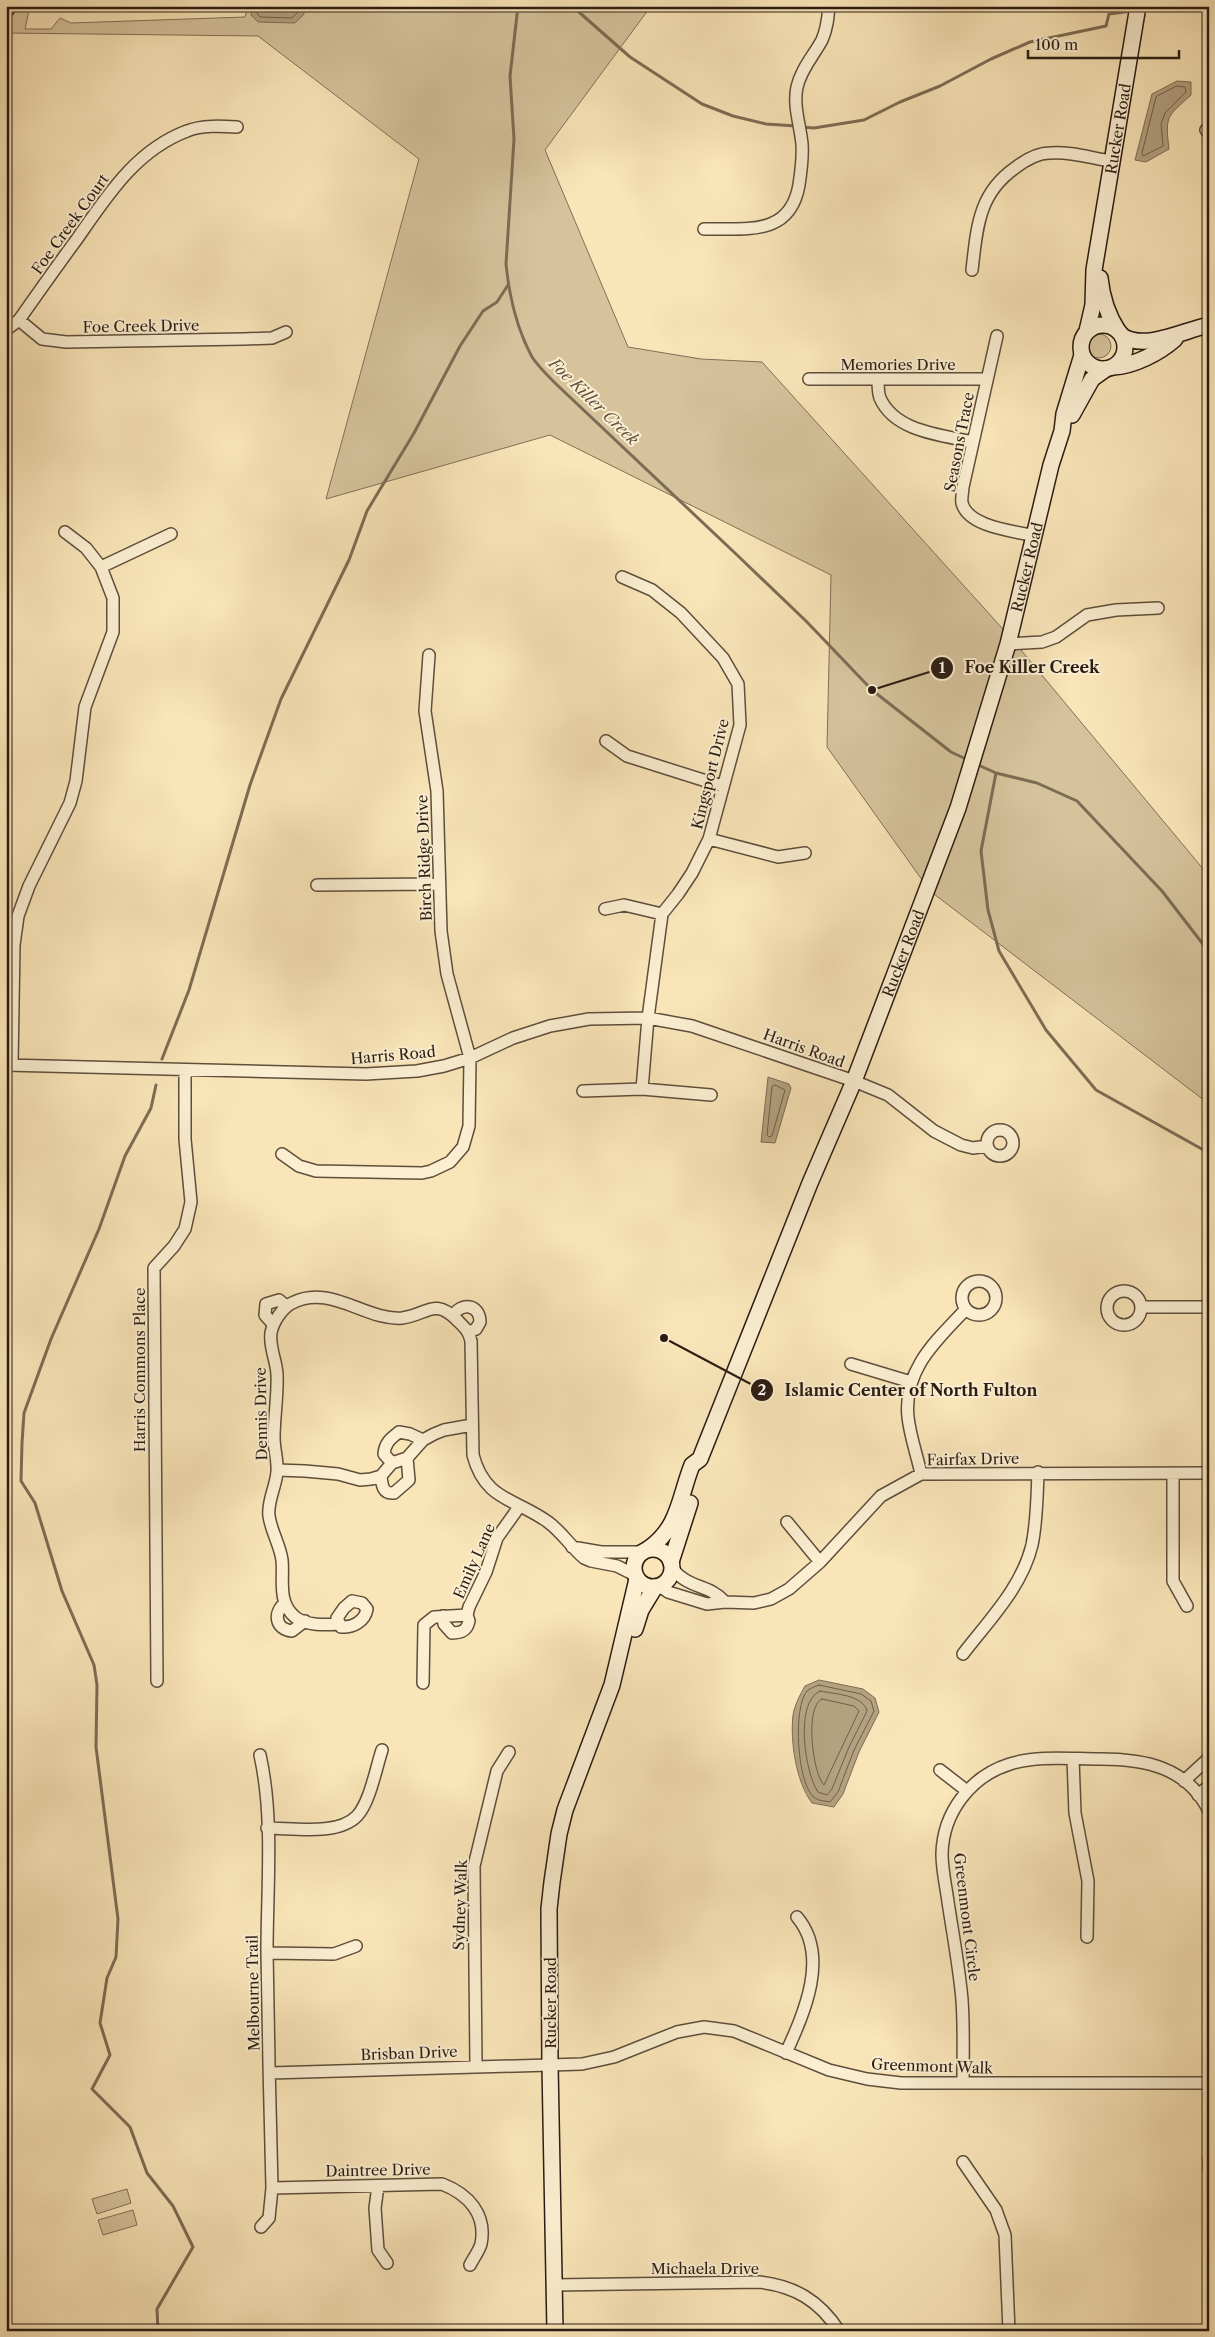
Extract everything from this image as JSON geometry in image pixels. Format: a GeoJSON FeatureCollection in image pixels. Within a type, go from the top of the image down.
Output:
{"type":"FeatureCollection","features":[{"type":"Feature","properties":{"kind":"main road"},"geometry":{"type":"LineString","coordinates":[[6,10],[7,6]]}},
{"type":"Feature","properties":{"kind":"main road","name":"Rucker Road"},"geometry":{"type":"LineString","coordinates":[[1087,331],[1093,305],[1094,270],[1111,161],[1138,6]]}},
{"type":"Feature","properties":{"kind":"main road","name":"Rucker Road"},"geometry":{"type":"LineString","coordinates":[[1098,251],[1102,292],[1109,317],[1120,333]]}},
{"type":"Feature","properties":{"kind":"main road"},"geometry":{"type":"LineString","coordinates":[[1180,334],[1138,362],[1123,367],[1096,368],[1089,365],[1082,355],[1080,345],[1087,331],[1098,325],[1106,325],[1135,340],[1147,341],[1180,334],[1209,324]]}},
{"type":"Feature","properties":{"kind":"main road"},"geometry":{"type":"LineString","coordinates":[[1109,368],[1122,358],[1125,351],[1120,333]]}},
{"type":"Feature","properties":{"kind":"main road","name":"Rucker Road"},"geometry":{"type":"LineString","coordinates":[[672,1565],[701,1470],[700,1459],[804,1198],[854,1081],[930,886],[969,776],[1008,644],[1051,465],[1062,431],[1064,414],[1082,355]]}},
{"type":"Feature","properties":{"kind":"main road","name":"Rucker Road"},"geometry":{"type":"LineString","coordinates":[[1062,431],[1092,379],[1109,368]]}},
{"type":"Feature","properties":{"kind":"main road","name":"Rucker Road"},"geometry":{"type":"LineString","coordinates":[[645,1551],[667,1533],[672,1524],[692,1465],[700,1459]]}},
{"type":"Feature","properties":{"kind":"main road"},"geometry":{"type":"LineString","coordinates":[[657,1549],[663,1551],[672,1565],[670,1578],[657,1587],[644,1585],[636,1577],[634,1564],[645,1551],[657,1549]]}},
{"type":"Feature","properties":{"kind":"main road","name":"Rucker Road"},"geometry":{"type":"LineString","coordinates":[[555,2331],[550,2065],[550,1909],[555,1856],[565,1810],[612,1685],[636,1577]]}},
{"type":"Feature","properties":{"kind":"main road","name":"Rucker Road"},"geometry":{"type":"LineString","coordinates":[[612,1685],[624,1665],[641,1610],[657,1587]]}},
{"type":"Feature","properties":{"kind":"street"},"geometry":{"type":"LineString","coordinates":[[704,229],[763,227],[779,221],[791,210],[796,200],[802,169],[802,144],[796,106],[797,86],[803,71],[823,38],[828,21],[829,6]]}},
{"type":"Feature","properties":{"kind":"street","name":"Foe Creek Court"},"geometry":{"type":"LineString","coordinates":[[19,320],[111,190],[141,158],[169,139],[189,130],[203,127],[237,128]]}},
{"type":"Feature","properties":{"kind":"street"},"geometry":{"type":"LineString","coordinates":[[972,270],[978,219],[988,196],[1003,176],[1023,161],[1049,152],[1111,161]]}},
{"type":"Feature","properties":{"kind":"street"},"geometry":{"type":"LineString","coordinates":[[6,330],[19,320]]}},
{"type":"Feature","properties":{"kind":"street","name":"Foe Creek Drive"},"geometry":{"type":"LineString","coordinates":[[19,320],[42,339],[66,342],[253,339],[272,338],[286,332]]}},
{"type":"Feature","properties":{"kind":"street","name":"Seasons Trace"},"geometry":{"type":"LineString","coordinates":[[997,336],[963,487],[962,503],[971,517],[985,524],[1035,536]]}},
{"type":"Feature","properties":{"kind":"street","name":"Memories Drive"},"geometry":{"type":"LineString","coordinates":[[809,379],[987,379]]}},
{"type":"Feature","properties":{"kind":"street"},"geometry":{"type":"LineString","coordinates":[[878,379],[880,398],[893,417],[913,428],[973,442]]}},
{"type":"Feature","properties":{"kind":"street"},"geometry":{"type":"LineString","coordinates":[[9,1065],[14,945],[18,916],[29,886],[70,803],[76,781],[85,707],[113,632],[113,598],[101,567],[86,548],[65,532]]}},
{"type":"Feature","properties":{"kind":"street"},"geometry":{"type":"LineString","coordinates":[[101,567],[171,534]]}},
{"type":"Feature","properties":{"kind":"street","name":"Kingsport Drive"},"geometry":{"type":"LineString","coordinates":[[622,577],[652,590],[681,613],[723,658],[738,684],[740,725],[709,839],[692,873],[662,914]]}},
{"type":"Feature","properties":{"kind":"street"},"geometry":{"type":"LineString","coordinates":[[1008,644],[1042,642],[1056,637],[1087,615],[1095,613],[1158,608]]}},
{"type":"Feature","properties":{"kind":"street","name":"Birch Ridge Drive"},"geometry":{"type":"LineString","coordinates":[[282,1154],[299,1166],[316,1171],[422,1173],[442,1168],[457,1155],[466,1138],[469,1126],[470,1058],[447,974],[441,932],[437,791],[425,711],[429,655]]}},
{"type":"Feature","properties":{"kind":"street"},"geometry":{"type":"LineString","coordinates":[[606,741],[627,756],[722,786]]}},
{"type":"Feature","properties":{"kind":"street"},"geometry":{"type":"LineString","coordinates":[[709,839],[778,857],[806,854]]}},
{"type":"Feature","properties":{"kind":"street"},"geometry":{"type":"LineString","coordinates":[[317,885],[439,884]]}},
{"type":"Feature","properties":{"kind":"street"},"geometry":{"type":"LineString","coordinates":[[605,909],[624,905],[662,914],[648,1018],[642,1089]]}},
{"type":"Feature","properties":{"kind":"street","name":"Harris Road"},"geometry":{"type":"LineString","coordinates":[[9,1065],[366,1074],[417,1071],[470,1058],[513,1038],[550,1026],[589,1018],[648,1018],[692,1026],[854,1081],[888,1095],[934,1131],[962,1145],[973,1148],[987,1146]]}},
{"type":"Feature","properties":{"kind":"street","name":"Harris Commons Place"},"geometry":{"type":"LineString","coordinates":[[157,1681],[154,1268],[174,1246],[185,1229],[190,1202],[185,1139],[185,1070]]}},
{"type":"Feature","properties":{"kind":"street"},"geometry":{"type":"LineString","coordinates":[[583,1091],[642,1089],[711,1095]]}},
{"type":"Feature","properties":{"kind":"street"},"geometry":{"type":"LineString","coordinates":[[286,1306],[279,1300],[266,1304],[265,1315],[273,1324],[286,1306],[302,1299],[322,1298],[341,1301],[394,1318],[407,1317],[421,1311],[437,1308],[446,1310],[469,1332],[471,1341],[473,1455],[477,1470],[484,1483],[495,1492],[547,1521],[572,1547],[591,1561],[606,1563],[636,1577]]}},
{"type":"Feature","properties":{"kind":"street"},"geometry":{"type":"LineString","coordinates":[[453,1316],[463,1307],[473,1308],[477,1311],[480,1318],[479,1326],[469,1332]]}},
{"type":"Feature","properties":{"kind":"street"},"geometry":{"type":"LineString","coordinates":[[1141,1307],[1209,1307]]}},
{"type":"Feature","properties":{"kind":"street"},"geometry":{"type":"LineString","coordinates":[[921,1474],[908,1418],[911,1382],[917,1366],[927,1351],[966,1309]]}},
{"type":"Feature","properties":{"kind":"street","name":"Dennis Drive"},"geometry":{"type":"LineString","coordinates":[[273,1324],[271,1347],[277,1374],[274,1439],[277,1470],[269,1515],[282,1559],[282,1590],[285,1603]]}},
{"type":"Feature","properties":{"kind":"street"},"geometry":{"type":"LineString","coordinates":[[851,1364],[911,1382]]}},
{"type":"Feature","properties":{"kind":"street"},"geometry":{"type":"LineString","coordinates":[[277,1470],[330,1474],[360,1480],[381,1476],[392,1464],[407,1458],[423,1440],[444,1430],[472,1425]]}},
{"type":"Feature","properties":{"kind":"street"},"geometry":{"type":"LineString","coordinates":[[392,1464],[384,1454],[385,1444],[390,1438],[399,1432],[410,1434],[423,1440]]}},
{"type":"Feature","properties":{"kind":"street"},"geometry":{"type":"LineString","coordinates":[[381,1476],[382,1488],[386,1492],[394,1493],[401,1489],[409,1480],[410,1472],[407,1458]]}},
{"type":"Feature","properties":{"kind":"street"},"geometry":{"type":"LineString","coordinates":[[963,1654],[1009,1594],[1025,1565],[1036,1525],[1038,1472]]}},
{"type":"Feature","properties":{"kind":"street","name":"Fairfax Drive"},"geometry":{"type":"LineString","coordinates":[[657,1587],[707,1604],[725,1602],[754,1603],[772,1599],[789,1589],[820,1562],[881,1496],[921,1474],[1038,1472],[1209,1473]]}},
{"type":"Feature","properties":{"kind":"street"},"geometry":{"type":"LineString","coordinates":[[1173,1473],[1173,1581],[1187,1606]]}},
{"type":"Feature","properties":{"kind":"street","name":"Emily Lane"},"geometry":{"type":"LineString","coordinates":[[467,1615],[443,1616],[448,1631],[460,1633],[468,1626],[467,1615],[486,1572],[497,1538],[520,1506]]}},
{"type":"Feature","properties":{"kind":"street"},"geometry":{"type":"LineString","coordinates":[[787,1522],[820,1562]]}},
{"type":"Feature","properties":{"kind":"street"},"geometry":{"type":"LineString","coordinates":[[572,1547],[601,1552],[645,1551]]}},
{"type":"Feature","properties":{"kind":"street"},"geometry":{"type":"LineString","coordinates":[[672,1565],[684,1580],[716,1592],[725,1602]]}},
{"type":"Feature","properties":{"kind":"street"},"geometry":{"type":"LineString","coordinates":[[305,1621],[292,1631],[283,1629],[276,1616],[278,1610],[285,1603],[295,1617],[305,1621],[322,1625],[339,1624]]}},
{"type":"Feature","properties":{"kind":"street"},"geometry":{"type":"LineString","coordinates":[[423,1683],[424,1625],[434,1617],[443,1616]]}},
{"type":"Feature","properties":{"kind":"street"},"geometry":{"type":"LineString","coordinates":[[267,1828],[330,1828],[346,1824],[358,1815],[366,1801],[382,1750]]}},
{"type":"Feature","properties":{"kind":"street","name":"Sydney Walk"},"geometry":{"type":"LineString","coordinates":[[476,2066],[474,1866],[497,1771],[509,1752]]}},
{"type":"Feature","properties":{"kind":"street","name":"Melbourne Trail"},"geometry":{"type":"LineString","coordinates":[[260,1755],[265,1778],[267,1828],[267,1953],[272,2188],[269,2218],[261,2227]]}},
{"type":"Feature","properties":{"kind":"street"},"geometry":{"type":"LineString","coordinates":[[1184,1780],[1209,1758]]}},
{"type":"Feature","properties":{"kind":"street"},"geometry":{"type":"LineString","coordinates":[[1073,1759],[1075,1813],[1088,1881],[1087,1937]]}},
{"type":"Feature","properties":{"kind":"street","name":"Greenmont Circle"},"geometry":{"type":"LineString","coordinates":[[963,2083],[962,2000],[942,1854],[948,1820],[967,1791],[987,1774],[1012,1763],[1032,1760],[1073,1759],[1143,1761],[1165,1768],[1184,1780],[1198,1794],[1209,1811]]}},
{"type":"Feature","properties":{"kind":"street"},"geometry":{"type":"LineString","coordinates":[[940,1770],[967,1791]]}},
{"type":"Feature","properties":{"kind":"street"},"geometry":{"type":"LineString","coordinates":[[1198,1794],[1209,1786]]}},
{"type":"Feature","properties":{"kind":"street"},"geometry":{"type":"LineString","coordinates":[[786,2053],[805,2011],[812,1980],[809,1942],[804,1925],[796,1917]]}},
{"type":"Feature","properties":{"kind":"street"},"geometry":{"type":"LineString","coordinates":[[267,1953],[334,1954],[356,1946]]}},
{"type":"Feature","properties":{"kind":"street","name":"Greenmont Walk"},"geometry":{"type":"LineString","coordinates":[[550,2065],[582,2064],[614,2057],[677,2032],[704,2027],[734,2031],[829,2070],[867,2079],[901,2083],[1209,2084]]}},
{"type":"Feature","properties":{"kind":"street","name":"Brisban Drive"},"geometry":{"type":"LineString","coordinates":[[270,2074],[550,2065]]}},
{"type":"Feature","properties":{"kind":"street"},"geometry":{"type":"LineString","coordinates":[[1209,2159],[1209,2168]]}},
{"type":"Feature","properties":{"kind":"street"},"geometry":{"type":"LineString","coordinates":[[963,2162],[996,2210],[1006,2235],[1009,2331]]}},
{"type":"Feature","properties":{"kind":"street","name":"Daintree Drive"},"geometry":{"type":"LineString","coordinates":[[272,2188],[442,2184],[458,2190],[471,2201],[480,2219],[481,2244],[470,2265]]}},
{"type":"Feature","properties":{"kind":"street"},"geometry":{"type":"LineString","coordinates":[[378,2186],[376,2208],[378,2250],[387,2263]]}},
{"type":"Feature","properties":{"kind":"street","name":"Michaela Drive"},"geometry":{"type":"LineString","coordinates":[[554,2285],[759,2282],[779,2284],[800,2292],[818,2305],[838,2331]]}},
{"type":"Feature","properties":{"kind":"shaded area"},"geometry":{"type":"Polygon","coordinates":[[[6,6],[30,6],[25,29],[51,29],[60,18],[71,23],[245,17],[248,6],[651,6],[545,150],[628,347],[701,359],[762,362],[1011,638],[1209,876],[1209,1104],[930,891],[827,747],[831,575],[550,435],[326,499],[419,159],[258,36],[6,33],[6,6]]]}},
{"type":"Feature","properties":{"kind":"shaded area"},"geometry":{"type":"Polygon","coordinates":[[[1099,334],[1108,337],[1111,346],[1108,355],[1099,358],[1090,355],[1087,346],[1090,337],[1099,334]]]}},
{"type":"Feature","properties":{"kind":"shaded area"},"geometry":{"type":"Polygon","coordinates":[[[127,2189],[131,2203],[97,2214],[92,2199],[127,2189]]]}},
{"type":"Feature","properties":{"kind":"shaded area"},"geometry":{"type":"Polygon","coordinates":[[[133,2210],[137,2225],[103,2235],[98,2220],[133,2210]]]}},
{"type":"Feature","properties":{"kind":"water"},"geometry":{"type":"Polygon","coordinates":[[[252,6],[304,6],[304,14],[295,23],[258,22],[251,15],[252,6]]]}},
{"type":"Feature","properties":{"kind":"water"},"geometry":{"type":"Polygon","coordinates":[[[1177,81],[1191,82],[1191,95],[1172,113],[1167,129],[1169,149],[1146,162],[1135,160],[1152,94],[1177,81]]]}},
{"type":"Feature","properties":{"kind":"water"},"geometry":{"type":"Polygon","coordinates":[[[768,1077],[789,1084],[791,1088],[775,1143],[761,1142],[768,1077]]]}},
{"type":"Feature","properties":{"kind":"water"},"geometry":{"type":"Polygon","coordinates":[[[819,1680],[863,1689],[875,1698],[879,1712],[859,1752],[843,1794],[834,1807],[812,1803],[806,1794],[798,1773],[793,1749],[792,1725],[796,1703],[805,1686],[819,1680]]]}},
{"type":"Feature","properties":{"kind":"waterway","name":"Foe Killer Creek"},"geometry":{"type":"LineString","coordinates":[[518,6],[510,76],[514,139],[506,264],[514,312],[532,357],[555,383],[806,621],[872,690],[951,752],[968,760]]}},
{"type":"Feature","properties":{"kind":"waterway"},"geometry":{"type":"LineString","coordinates":[[572,6],[630,57],[702,104],[733,116],[766,124],[796,126]]}},
{"type":"Feature","properties":{"kind":"waterway"},"geometry":{"type":"LineString","coordinates":[[1143,10],[1167,9],[1168,6]]}},
{"type":"Feature","properties":{"kind":"waterway"},"geometry":{"type":"LineString","coordinates":[[802,127],[814,128],[864,120],[900,102],[940,86],[991,59],[1030,42],[1106,26],[1109,14],[1132,11]]}},
{"type":"Feature","properties":{"kind":"waterway"},"geometry":{"type":"LineString","coordinates":[[162,1059],[189,990],[250,785],[281,699],[349,560],[367,511],[414,433],[460,346],[483,311],[497,302],[508,285]]}},
{"type":"Feature","properties":{"kind":"waterway","name":"Foe Killer Creek"},"geometry":{"type":"LineString","coordinates":[[976,764],[996,773],[981,851],[988,910],[999,951],[1046,1030],[1096,1090],[1209,1153]]}},
{"type":"Feature","properties":{"kind":"waterway"},"geometry":{"type":"LineString","coordinates":[[996,773],[1037,783],[1077,801],[1162,891],[1209,952]]}},
{"type":"Feature","properties":{"kind":"waterway"},"geometry":{"type":"LineString","coordinates":[[156,1085],[151,1108],[125,1156],[99,1229],[51,1339],[24,1413],[21,1481],[35,1503],[62,1591],[94,1665],[97,1685],[96,1747],[118,1919],[116,1957],[107,1978],[100,2023],[110,2055],[92,2089],[130,2127],[147,2173],[173,2206],[193,2247],[157,2309],[158,2331]]}},
{"type":"Feature","properties":{"kind":"place","name":"Foe Killer Creek"},"geometry":{"type":"Point","coordinates":[872,690]}},
{"type":"Feature","properties":{"kind":"place","name":"Islamic Center of North Fulton"},"geometry":{"type":"Point","coordinates":[664,1338]}}]}
